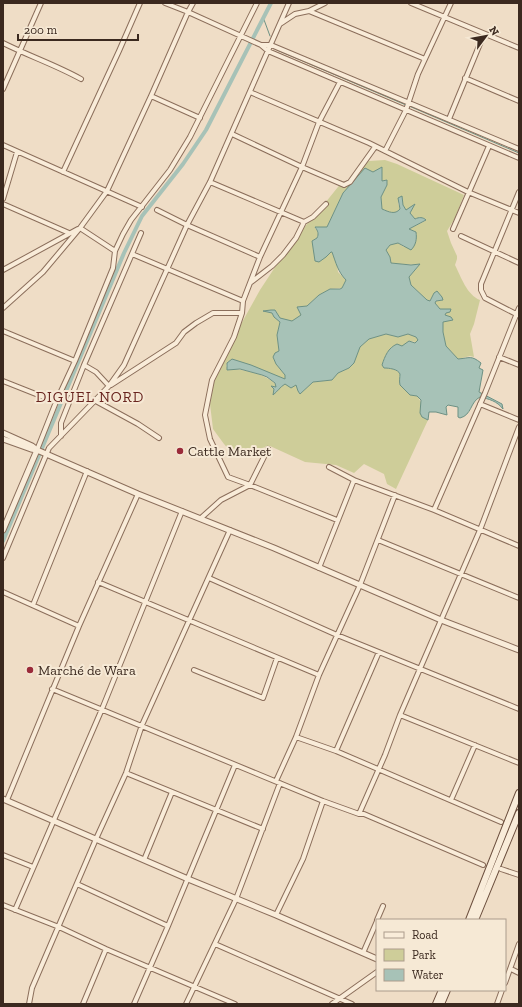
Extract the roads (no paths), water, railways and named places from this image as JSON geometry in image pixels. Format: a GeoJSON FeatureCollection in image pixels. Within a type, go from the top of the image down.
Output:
{"type":"FeatureCollection","features":[{"type":"Feature","properties":{"kind":"main road"},"geometry":{"type":"LineString","coordinates":[[469,919],[519,793]]}},
{"type":"Feature","properties":{"kind":"main road"},"geometry":{"type":"LineString","coordinates":[[475,919],[519,813]]}},
{"type":"Feature","properties":{"kind":"main road"},"geometry":{"type":"LineString","coordinates":[[436,1004],[442,991]]}},
{"type":"Feature","properties":{"kind":"main road"},"geometry":{"type":"LineString","coordinates":[[441,1004],[447,991]]}},
{"type":"Feature","properties":{"kind":"street"},"geometry":{"type":"LineString","coordinates":[[3,89],[41,3]]}},
{"type":"Feature","properties":{"kind":"street"},"geometry":{"type":"LineString","coordinates":[[63,172],[140,3]]}},
{"type":"Feature","properties":{"kind":"street"},"geometry":{"type":"LineString","coordinates":[[165,3],[242,36],[261,45],[268,51],[519,158]]}},
{"type":"Feature","properties":{"kind":"street"},"geometry":{"type":"LineString","coordinates":[[3,308],[43,272],[80,228],[107,192],[193,3]]}},
{"type":"Feature","properties":{"kind":"street"},"geometry":{"type":"LineString","coordinates":[[3,558],[42,452],[56,402],[75,361],[113,268],[115,251],[131,220],[170,170],[200,118],[242,36],[257,3]]}},
{"type":"Feature","properties":{"kind":"street"},"geometry":{"type":"LineString","coordinates":[[109,386],[124,365],[187,225],[210,182],[232,134],[289,3]]}},
{"type":"Feature","properties":{"kind":"street"},"geometry":{"type":"LineString","coordinates":[[280,24],[295,14],[325,3]]}},
{"type":"Feature","properties":{"kind":"street"},"geometry":{"type":"LineString","coordinates":[[411,3],[519,48]]}},
{"type":"Feature","properties":{"kind":"street"},"geometry":{"type":"LineString","coordinates":[[385,151],[406,109],[425,59],[451,3]]}},
{"type":"Feature","properties":{"kind":"street"},"geometry":{"type":"LineString","coordinates":[[309,10],[425,59]]}},
{"type":"Feature","properties":{"kind":"street"},"geometry":{"type":"LineString","coordinates":[[449,119],[484,34]]}},
{"type":"Feature","properties":{"kind":"street"},"geometry":{"type":"LineString","coordinates":[[3,43],[20,52],[60,67],[81,79]]}},
{"type":"Feature","properties":{"kind":"street"},"geometry":{"type":"LineString","coordinates":[[261,45],[271,45],[519,149]]}},
{"type":"Feature","properties":{"kind":"street"},"geometry":{"type":"LineString","coordinates":[[465,78],[519,101]]}},
{"type":"Feature","properties":{"kind":"street"},"geometry":{"type":"LineString","coordinates":[[337,520],[228,477],[210,439],[205,415],[212,380],[234,337],[242,313],[242,301],[280,212],[302,167],[319,122],[340,82]]}},
{"type":"Feature","properties":{"kind":"street"},"geometry":{"type":"LineString","coordinates":[[250,92],[385,151],[468,192],[519,213]]}},
{"type":"Feature","properties":{"kind":"street"},"geometry":{"type":"LineString","coordinates":[[151,96],[200,118]]}},
{"type":"Feature","properties":{"kind":"street"},"geometry":{"type":"LineString","coordinates":[[232,134],[344,185],[350,182],[375,147]]}},
{"type":"Feature","properties":{"kind":"street"},"geometry":{"type":"LineString","coordinates":[[3,145],[142,207]]}},
{"type":"Feature","properties":{"kind":"street"},"geometry":{"type":"LineString","coordinates":[[453,229],[489,146]]}},
{"type":"Feature","properties":{"kind":"street"},"geometry":{"type":"LineString","coordinates":[[3,199],[17,152]]}},
{"type":"Feature","properties":{"kind":"street"},"geometry":{"type":"LineString","coordinates":[[210,182],[304,222]]}},
{"type":"Feature","properties":{"kind":"street"},"geometry":{"type":"LineString","coordinates":[[518,314],[488,300],[482,295],[481,284],[519,192]]}},
{"type":"Feature","properties":{"kind":"street"},"geometry":{"type":"LineString","coordinates":[[3,204],[69,233]]}},
{"type":"Feature","properties":{"kind":"street"},"geometry":{"type":"LineString","coordinates":[[250,283],[284,255],[296,238],[304,222],[326,204]]}},
{"type":"Feature","properties":{"kind":"street"},"geometry":{"type":"LineString","coordinates":[[157,210],[260,257]]}},
{"type":"Feature","properties":{"kind":"street"},"geometry":{"type":"LineString","coordinates":[[3,270],[80,228]]}},
{"type":"Feature","properties":{"kind":"street"},"geometry":{"type":"LineString","coordinates":[[80,228],[115,251]]}},
{"type":"Feature","properties":{"kind":"street"},"geometry":{"type":"LineString","coordinates":[[61,436],[61,423],[84,365],[141,233]]}},
{"type":"Feature","properties":{"kind":"street"},"geometry":{"type":"LineString","coordinates":[[461,236],[519,263]]}},
{"type":"Feature","properties":{"kind":"street"},"geometry":{"type":"LineString","coordinates":[[132,254],[242,301]]}},
{"type":"Feature","properties":{"kind":"street"},"geometry":{"type":"LineString","coordinates":[[434,510],[518,314],[519,308]]}},
{"type":"Feature","properties":{"kind":"street"},"geometry":{"type":"LineString","coordinates":[[3,530],[42,452],[49,448],[109,386],[176,344],[184,332],[196,322],[213,313],[242,313]]}},
{"type":"Feature","properties":{"kind":"street"},"geometry":{"type":"LineString","coordinates":[[3,331],[75,361]]}},
{"type":"Feature","properties":{"kind":"street"},"geometry":{"type":"LineString","coordinates":[[499,357],[519,365]]}},
{"type":"Feature","properties":{"kind":"street"},"geometry":{"type":"LineString","coordinates":[[84,365],[96,372],[109,386]]}},
{"type":"Feature","properties":{"kind":"street"},"geometry":{"type":"LineString","coordinates":[[3,381],[56,402]]}},
{"type":"Feature","properties":{"kind":"street"},"geometry":{"type":"LineString","coordinates":[[94,400],[138,424],[159,438]]}},
{"type":"Feature","properties":{"kind":"street"},"geometry":{"type":"LineString","coordinates":[[480,404],[519,420]]}},
{"type":"Feature","properties":{"kind":"street"},"geometry":{"type":"LineString","coordinates":[[359,814],[480,530],[519,427]]}},
{"type":"Feature","properties":{"kind":"street"},"geometry":{"type":"LineString","coordinates":[[3,433],[42,452],[138,494],[201,518],[442,620],[519,650]]}},
{"type":"Feature","properties":{"kind":"street"},"geometry":{"type":"LineString","coordinates":[[3,439],[42,452]]}},
{"type":"Feature","properties":{"kind":"street"},"geometry":{"type":"LineString","coordinates":[[201,518],[221,500],[250,485],[268,449]]}},
{"type":"Feature","properties":{"kind":"street"},"geometry":{"type":"LineString","coordinates":[[329,467],[354,480],[434,510],[519,546]]}},
{"type":"Feature","properties":{"kind":"street"},"geometry":{"type":"LineString","coordinates":[[34,605],[87,472]]}},
{"type":"Feature","properties":{"kind":"street"},"geometry":{"type":"LineString","coordinates":[[319,568],[354,480]]}},
{"type":"Feature","properties":{"kind":"street"},"geometry":{"type":"LineString","coordinates":[[138,494],[98,582],[5,800],[188,880],[276,915],[376,959]]}},
{"type":"Feature","properties":{"kind":"street"},"geometry":{"type":"LineString","coordinates":[[186,1004],[236,899],[263,829],[278,782],[319,675],[360,585],[396,495]]}},
{"type":"Feature","properties":{"kind":"street"},"geometry":{"type":"LineString","coordinates":[[15,910],[102,709],[182,511]]}},
{"type":"Feature","properties":{"kind":"street"},"geometry":{"type":"LineString","coordinates":[[29,1004],[32,988],[126,773],[142,725],[230,530]]}},
{"type":"Feature","properties":{"kind":"street"},"geometry":{"type":"LineString","coordinates":[[378,540],[462,573],[519,598]]}},
{"type":"Feature","properties":{"kind":"street"},"geometry":{"type":"LineString","coordinates":[[208,578],[379,652],[519,709]]}},
{"type":"Feature","properties":{"kind":"street"},"geometry":{"type":"LineString","coordinates":[[98,582],[319,675]]}},
{"type":"Feature","properties":{"kind":"street"},"geometry":{"type":"LineString","coordinates":[[3,592],[79,626]]}},
{"type":"Feature","properties":{"kind":"street"},"geometry":{"type":"LineString","coordinates":[[336,751],[379,652]]}},
{"type":"Feature","properties":{"kind":"street"},"geometry":{"type":"LineString","coordinates":[[194,670],[263,698],[277,658]]}},
{"type":"Feature","properties":{"kind":"street"},"geometry":{"type":"LineString","coordinates":[[52,689],[323,801],[359,814],[364,814],[483,865]]}},
{"type":"Feature","properties":{"kind":"street"},"geometry":{"type":"LineString","coordinates":[[400,715],[519,763]]}},
{"type":"Feature","properties":{"kind":"street"},"geometry":{"type":"LineString","coordinates":[[296,737],[336,751],[501,822]]}},
{"type":"Feature","properties":{"kind":"street"},"geometry":{"type":"LineString","coordinates":[[451,800],[475,745]]}},
{"type":"Feature","properties":{"kind":"street"},"geometry":{"type":"LineString","coordinates":[[134,1004],[188,880],[235,765]]}},
{"type":"Feature","properties":{"kind":"street"},"geometry":{"type":"LineString","coordinates":[[126,773],[263,829]]}},
{"type":"Feature","properties":{"kind":"street"},"geometry":{"type":"LineString","coordinates":[[144,860],[172,792]]}},
{"type":"Feature","properties":{"kind":"street"},"geometry":{"type":"LineString","coordinates":[[276,915],[303,859],[323,801]]}},
{"type":"Feature","properties":{"kind":"street"},"geometry":{"type":"LineString","coordinates":[[3,855],[33,867]]}},
{"type":"Feature","properties":{"kind":"street"},"geometry":{"type":"LineString","coordinates":[[501,869],[519,876]]}},
{"type":"Feature","properties":{"kind":"street"},"geometry":{"type":"LineString","coordinates":[[77,884],[168,926]]}},
{"type":"Feature","properties":{"kind":"street"},"geometry":{"type":"LineString","coordinates":[[3,905],[59,927],[106,949],[235,1004]]}},
{"type":"Feature","properties":{"kind":"street"},"geometry":{"type":"LineString","coordinates":[[377,919],[383,906]]}},
{"type":"Feature","properties":{"kind":"street"},"geometry":{"type":"LineString","coordinates":[[363,953],[376,922]]}},
{"type":"Feature","properties":{"kind":"street"},"geometry":{"type":"LineString","coordinates":[[215,944],[352,1004]]}},
{"type":"Feature","properties":{"kind":"street"},"geometry":{"type":"LineString","coordinates":[[506,981],[519,944]]}},
{"type":"Feature","properties":{"kind":"street"},"geometry":{"type":"LineString","coordinates":[[82,1004],[106,949]]}},
{"type":"Feature","properties":{"kind":"street"},"geometry":{"type":"LineString","coordinates":[[511,969],[519,973]]}},
{"type":"Feature","properties":{"kind":"street"},"geometry":{"type":"LineString","coordinates":[[332,1004],[376,973]]}},
{"type":"Feature","properties":{"kind":"street"},"geometry":{"type":"LineString","coordinates":[[497,1004],[502,991]]}},
{"type":"Feature","properties":{"kind":"water"},"geometry":{"type":"Polygon","coordinates":[[[382,167],[382,181],[387,180],[387,185],[381,197],[382,209],[392,212],[398,211],[400,209],[398,198],[402,196],[403,205],[406,210],[415,204],[410,213],[415,219],[424,218],[426,220],[409,229],[416,232],[415,244],[411,250],[398,243],[390,245],[386,250],[390,257],[391,263],[411,265],[420,264],[409,277],[411,285],[430,301],[434,293],[437,291],[443,300],[436,301],[435,303],[440,309],[451,309],[450,312],[446,313],[445,315],[451,317],[453,320],[443,322],[443,332],[446,346],[458,359],[472,358],[481,363],[479,368],[483,370],[479,392],[502,404],[503,409],[495,402],[480,397],[474,402],[467,414],[460,418],[458,417],[458,407],[448,405],[446,407],[447,415],[429,412],[428,420],[422,417],[420,413],[421,400],[417,396],[410,395],[400,385],[399,372],[393,369],[384,368],[382,365],[384,358],[391,348],[397,344],[402,346],[409,341],[415,343],[418,340],[416,337],[408,334],[398,337],[386,334],[369,339],[360,347],[354,363],[349,368],[338,373],[332,380],[313,382],[300,394],[296,385],[291,388],[285,384],[273,395],[274,389],[271,386],[276,387],[275,383],[267,377],[240,369],[227,370],[227,363],[232,359],[285,379],[285,375],[276,364],[273,357],[275,353],[279,351],[277,335],[280,322],[272,313],[263,311],[275,310],[280,318],[292,321],[301,315],[297,307],[307,306],[319,295],[330,289],[342,288],[346,280],[339,271],[332,252],[319,262],[315,261],[312,241],[317,238],[318,234],[315,227],[327,227],[343,193],[365,168],[373,172],[382,167]]]}},
{"type":"Feature","properties":{"kind":"waterway"},"geometry":{"type":"LineString","coordinates":[[3,541],[124,253],[142,216],[183,164],[206,130],[271,3]]}},
{"type":"Feature","properties":{"kind":"waterway"},"geometry":{"type":"LineString","coordinates":[[263,17],[270,36]]}},
{"type":"Feature","properties":{"kind":"waterway"},"geometry":{"type":"LineString","coordinates":[[277,50],[406,105]]}},
{"type":"Feature","properties":{"kind":"waterway"},"geometry":{"type":"LineString","coordinates":[[409,106],[519,153]]}},
{"type":"Feature","properties":{"kind":"place","name":"Cattle Market"},"geometry":{"type":"Point","coordinates":[180,451]}},
{"type":"Feature","properties":{"kind":"place","name":"Marché de Wara"},"geometry":{"type":"Point","coordinates":[30,670]}},
{"type":"Feature","properties":{"kind":"district","name":"DIGUEL NORD"},"geometry":{"type":"Point","coordinates":[90,397]}}]}
